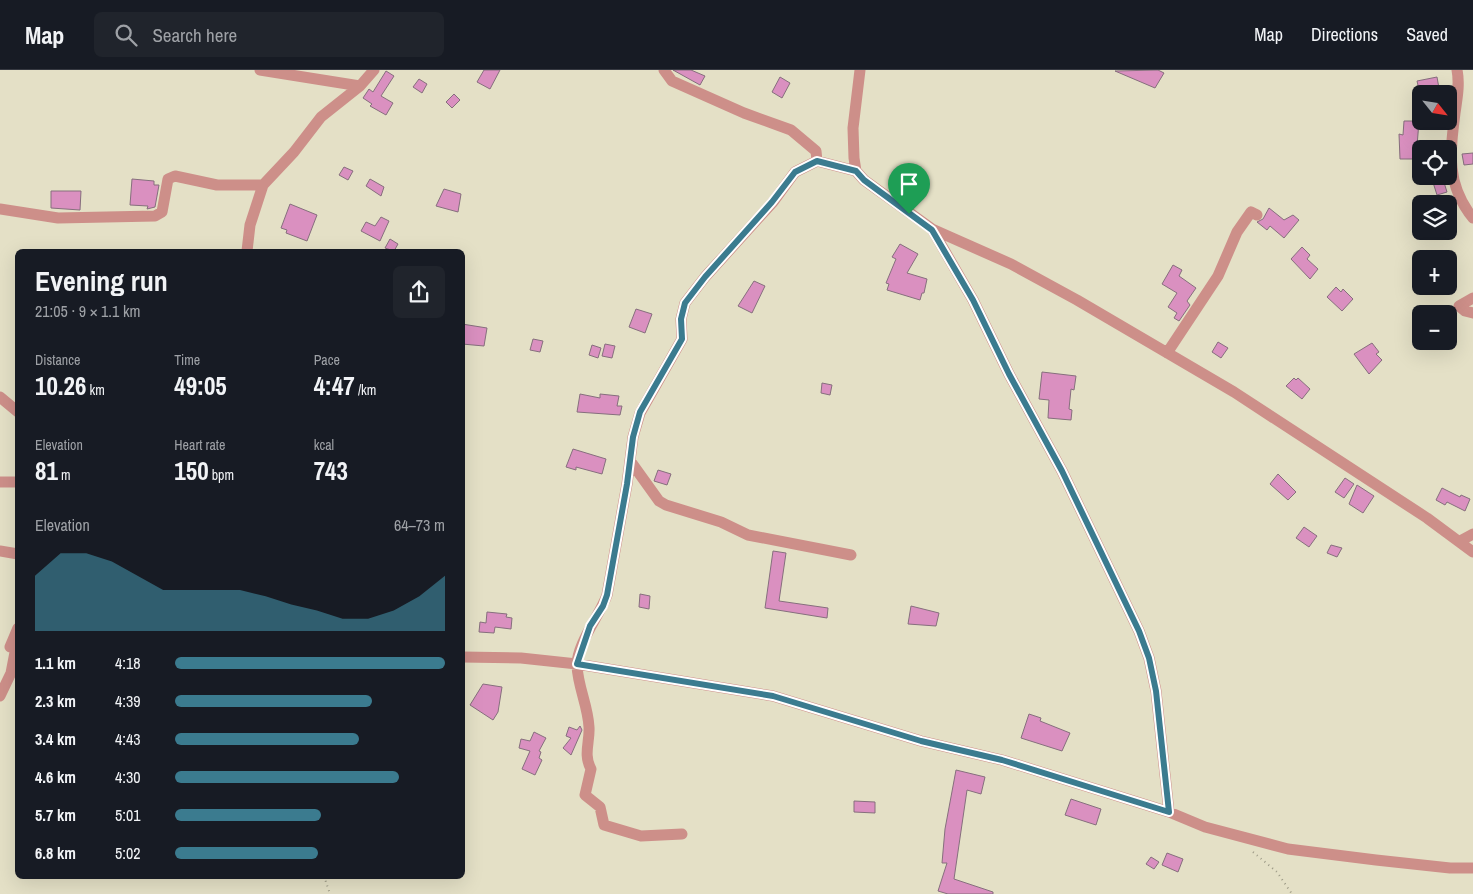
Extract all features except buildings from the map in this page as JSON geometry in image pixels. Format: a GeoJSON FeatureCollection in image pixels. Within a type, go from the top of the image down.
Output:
{"type":"FeatureCollection","features":[{"type":"Feature","properties":{"kind":"street"},"geometry":{"type":"LineString","coordinates":[[260,70],[360,86]]}},
{"type":"Feature","properties":{"kind":"street"},"geometry":{"type":"LineString","coordinates":[[248,249],[250,225],[263,185],[288,159],[321,117],[360,86],[374,70]]}},
{"type":"Feature","properties":{"kind":"street"},"geometry":{"type":"LineString","coordinates":[[664,70],[672,81],[744,113],[791,130],[816,151],[817,161]]}},
{"type":"Feature","properties":{"kind":"street"},"geometry":{"type":"LineString","coordinates":[[856,171],[853,128],[860,70]]}},
{"type":"Feature","properties":{"kind":"street"},"geometry":{"type":"LineString","coordinates":[[1457,70],[1458,94],[1451,144],[1453,179],[1456,191],[1473,218]]}},
{"type":"Feature","properties":{"kind":"street"},"geometry":{"type":"LineString","coordinates":[[682,834],[641,836],[604,825],[600,807],[584,795],[591,769],[587,761],[590,729],[577,664],[590,626],[603,606],[607,595],[631,462],[633,437],[640,412],[682,339],[681,319],[685,303],[705,277],[772,202],[795,172],[817,161],[856,171],[864,180],[932,230],[1019,269],[1077,300],[1234,392],[1460,541],[1473,552]]}},
{"type":"Feature","properties":{"kind":"street"},"geometry":{"type":"LineString","coordinates":[[0,209],[58,218],[155,216],[162,212],[168,179],[175,176],[218,185],[263,185]]}},
{"type":"Feature","properties":{"kind":"street"},"geometry":{"type":"LineString","coordinates":[[1167,353],[1218,276],[1237,232],[1251,212],[1258,215]]}},
{"type":"Feature","properties":{"kind":"street"},"geometry":{"type":"LineString","coordinates":[[932,230],[973,300],[1009,374],[1062,471],[1139,631],[1149,658],[1156,691],[1169,812]]}},
{"type":"Feature","properties":{"kind":"street"},"geometry":{"type":"LineString","coordinates":[[1473,298],[1459,306],[1465,311],[1473,313]]}},
{"type":"Feature","properties":{"kind":"street"},"geometry":{"type":"LineString","coordinates":[[0,396],[15,409]]}},
{"type":"Feature","properties":{"kind":"street"},"geometry":{"type":"LineString","coordinates":[[631,462],[659,501],[666,505],[722,522],[748,535],[851,555]]}},
{"type":"Feature","properties":{"kind":"street"},"geometry":{"type":"LineString","coordinates":[[0,482],[15,482]]}},
{"type":"Feature","properties":{"kind":"street"},"geometry":{"type":"LineString","coordinates":[[1460,541],[1473,534]]}},
{"type":"Feature","properties":{"kind":"street"},"geometry":{"type":"LineString","coordinates":[[0,551],[15,554]]}},
{"type":"Feature","properties":{"kind":"street"},"geometry":{"type":"LineString","coordinates":[[0,696],[11,672],[11,647]]}},
{"type":"Feature","properties":{"kind":"street"},"geometry":{"type":"LineString","coordinates":[[465,657],[521,658],[577,664],[773,696],[921,741],[1002,760],[1169,812],[1205,827],[1288,849],[1386,861],[1473,868]]}},
{"type":"Feature","properties":{"kind":"path"},"geometry":{"type":"LineString","coordinates":[[1248,847],[1277,872],[1292,894]]}},
{"type":"Feature","properties":{"kind":"path"},"geometry":{"type":"LineString","coordinates":[[325,879],[330,894]]}},
{"type":"Feature","properties":{"kind":"route"},"geometry":{"type":"LineString","coordinates":[[817,161],[856,171],[864,180],[909,214],[932,230],[973,300],[1009,374],[1062,471],[1139,631],[1149,658],[1156,691],[1169,812],[1002,760],[921,741],[773,696],[577,664],[590,626],[603,606],[607,595],[632,456],[633,437],[640,412],[682,339],[681,319],[685,303],[705,277],[772,202],[795,172],[817,161]]}}]}
